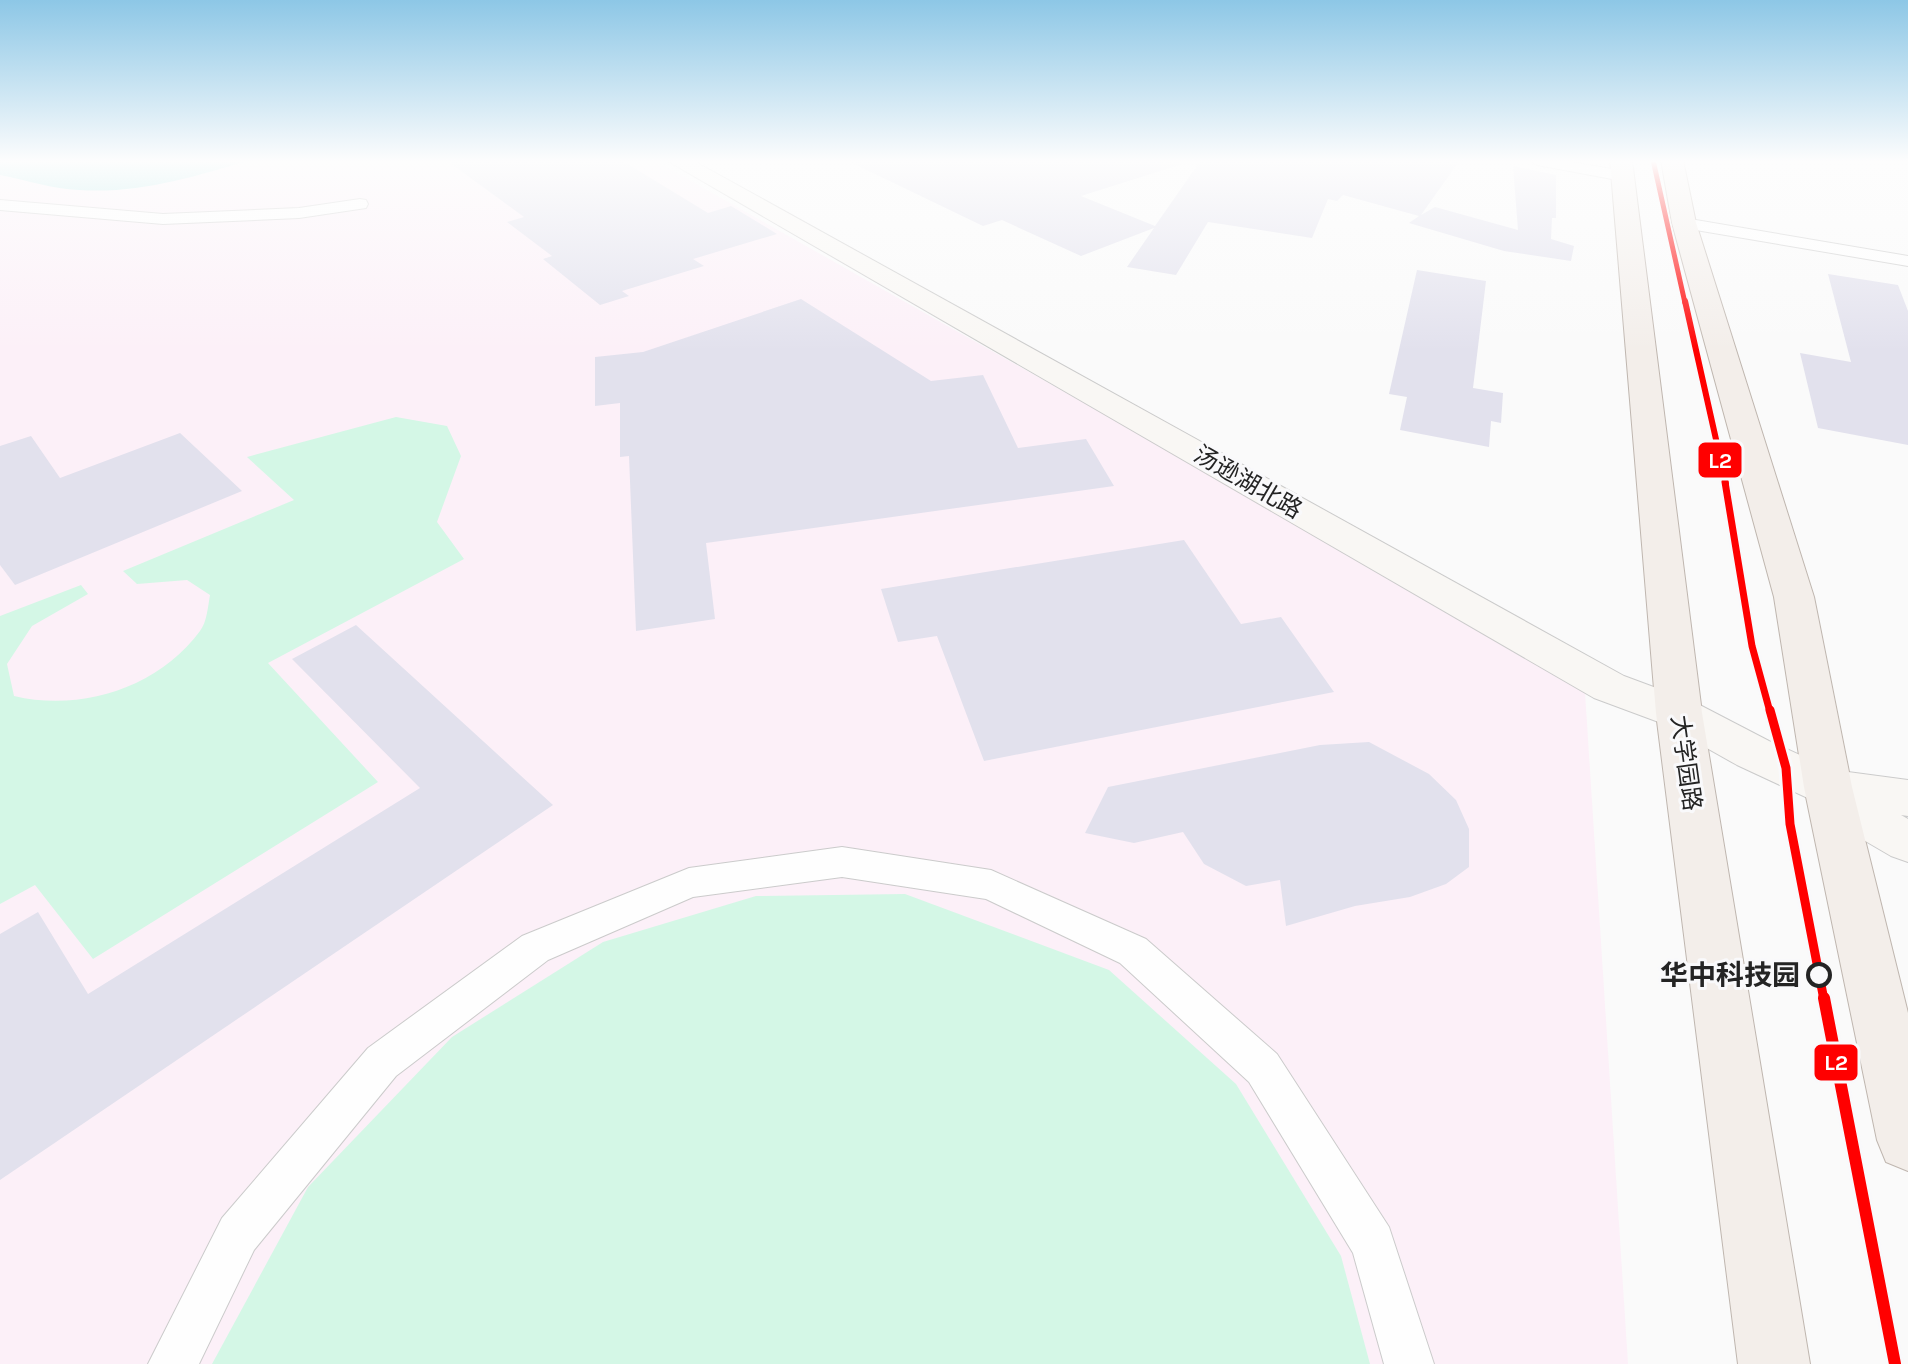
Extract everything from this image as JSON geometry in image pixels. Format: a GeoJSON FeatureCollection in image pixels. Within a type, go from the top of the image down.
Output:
{"type":"FeatureCollection","features":[{"type":"Feature","properties":{"kind":"main road","name":"汤逊湖北路"},"geometry":{"type":"LineString","coordinates":[[790,224],[1609,687],[1679,713],[1753,753],[1828,787],[1872,822],[1908,842]]}},
{"type":"Feature","properties":{"kind":"main road","name":"大学园路"},"geometry":{"type":"LineString","coordinates":[[1628,224],[1679,713],[1774,1364]]}},
{"type":"Feature","properties":{"kind":"main road"},"geometry":{"type":"LineString","coordinates":[[1685,224],[1794,597],[1828,787],[1908,1140]]}},
{"type":"Feature","properties":{"kind":"main road","name":"汤逊湖北路"},"geometry":{"type":"LineString","coordinates":[[1828,787],[1908,798]]}},
{"type":"Feature","properties":{"kind":"street"},"geometry":{"type":"LineString","coordinates":[[1686,228],[1908,261]]}},
{"type":"Feature","properties":{"kind":"street"},"geometry":{"type":"LineString","coordinates":[[1686,228],[1908,272]]}},
{"type":"Feature","properties":{"kind":"street"},"geometry":{"type":"LineString","coordinates":[[173,1364],[238,1234],[382,1062],[535,948],[689,883],[842,862],[991,885],[1133,951],[1263,1068],[1373,1243],[1409,1364]]}},
{"type":"Feature","properties":{"kind":"shaded area"},"geometry":{"type":"Polygon","coordinates":[[[0,224],[767,224],[1261,503],[1585,692],[1628,1364],[0,1364],[0,224]]]}},
{"type":"Feature","properties":{"kind":"green space"},"geometry":{"type":"Polygon","coordinates":[[[396,417],[447,426],[461,456],[437,522],[464,559],[268,663],[378,782],[93,959],[35,885],[0,904],[0,616],[81,585],[88,594],[32,626],[7,664],[14,696],[65,701],[116,691],[140,681],[183,651],[200,631],[206,619],[210,595],[187,580],[137,584],[123,571],[294,500],[247,457],[396,417]]]}},
{"type":"Feature","properties":{"kind":"green space"},"geometry":{"type":"Polygon","coordinates":[[[905,894],[1109,970],[1236,1084],[1341,1256],[1370,1364],[212,1364],[308,1187],[452,1037],[603,942],[756,896],[905,894]]]}},
{"type":"Feature","properties":{"kind":"building"},"geometry":{"type":"Polygon","coordinates":[[[509,224],[760,224],[777,234],[693,259],[704,266],[622,291],[629,296],[600,305],[543,259],[552,256],[509,224]]]}},
{"type":"Feature","properties":{"kind":"building"},"geometry":{"type":"Polygon","coordinates":[[[1010,224],[1207,224],[1176,275],[1127,267],[1154,228],[1081,256],[1010,224]]]}},
{"type":"Feature","properties":{"kind":"building"},"geometry":{"type":"Polygon","coordinates":[[[1219,224],[1318,224],[1312,238],[1219,224]]]}},
{"type":"Feature","properties":{"kind":"building"},"geometry":{"type":"Polygon","coordinates":[[[1411,224],[1495,224],[1518,230],[1518,224],[1552,224],[1551,239],[1574,246],[1571,261],[1504,251],[1411,224]]]}},
{"type":"Feature","properties":{"kind":"building"},"geometry":{"type":"Polygon","coordinates":[[[1417,270],[1486,281],[1473,388],[1503,393],[1501,423],[1491,421],[1489,447],[1400,430],[1407,397],[1389,394],[1417,270]]]}},
{"type":"Feature","properties":{"kind":"building"},"geometry":{"type":"Polygon","coordinates":[[[1828,274],[1898,285],[1908,311],[1908,445],[1818,428],[1800,353],[1851,362],[1828,274]]]}},
{"type":"Feature","properties":{"kind":"building"},"geometry":{"type":"Polygon","coordinates":[[[801,299],[931,381],[983,375],[1018,448],[1086,439],[1114,486],[706,543],[715,619],[636,631],[629,456],[620,457],[620,403],[595,406],[595,357],[643,352],[801,299]]]}},
{"type":"Feature","properties":{"kind":"building"},"geometry":{"type":"Polygon","coordinates":[[[180,433],[242,491],[15,585],[0,565],[0,446],[31,436],[60,478],[180,433]]]}},
{"type":"Feature","properties":{"kind":"building"},"geometry":{"type":"Polygon","coordinates":[[[1184,540],[1241,624],[1281,617],[1334,692],[984,761],[937,636],[898,642],[881,589],[1184,540]]]}},
{"type":"Feature","properties":{"kind":"building"},"geometry":{"type":"Polygon","coordinates":[[[356,625],[553,805],[0,1180],[0,934],[38,912],[88,994],[420,788],[292,659],[356,625]]]}},
{"type":"Feature","properties":{"kind":"building"},"geometry":{"type":"Polygon","coordinates":[[[1369,742],[1429,774],[1456,800],[1469,829],[1469,867],[1446,884],[1410,897],[1355,906],[1286,926],[1280,880],[1246,886],[1204,864],[1183,832],[1134,843],[1085,833],[1108,787],[1320,745],[1369,742]]]}},
{"type":"Feature","properties":{"kind":"transit line","name":"L2"},"geometry":{"type":"LineString","coordinates":[[1667,224],[1731,507],[1752,646],[1786,768],[1790,824],[1895,1364]]}},
{"type":"Feature","properties":{"kind":"place","name":"华中科技园"},"geometry":{"type":"Point","coordinates":[1819,975]}}]}
